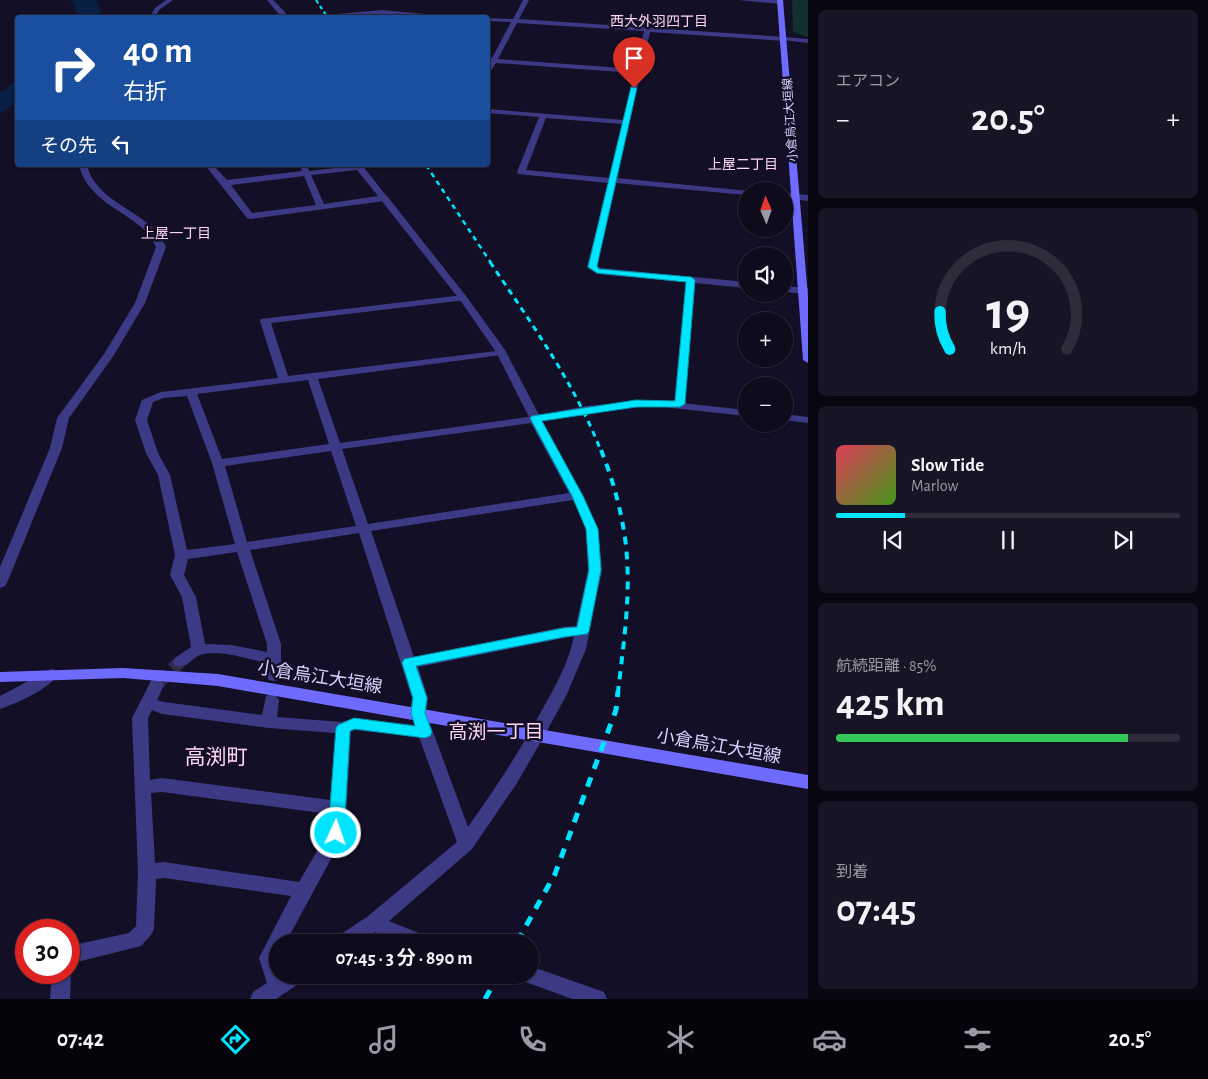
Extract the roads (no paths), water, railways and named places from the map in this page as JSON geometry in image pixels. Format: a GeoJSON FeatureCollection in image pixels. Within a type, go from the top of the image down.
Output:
{"type":"FeatureCollection","features":[{"type":"Feature","properties":{"kind":"main road","name":"小倉烏江大垣線"},"geometry":{"type":"LineString","coordinates":[[780,1],[785,39],[796,197],[805,291],[808,360]]}},
{"type":"Feature","properties":{"kind":"main road","name":"小倉烏江大垣線"},"geometry":{"type":"LineString","coordinates":[[0,677],[124,673],[218,680],[418,713],[808,782]]}},
{"type":"Feature","properties":{"kind":"street"},"geometry":{"type":"LineString","coordinates":[[154,15],[157,9],[170,0]]}},
{"type":"Feature","properties":{"kind":"street"},"geometry":{"type":"LineString","coordinates":[[270,0],[284,15]]}},
{"type":"Feature","properties":{"kind":"street"},"geometry":{"type":"LineString","coordinates":[[526,0],[490,61],[638,71]]}},
{"type":"Feature","properties":{"kind":"street"},"geometry":{"type":"LineString","coordinates":[[742,0],[780,1]]}},
{"type":"Feature","properties":{"kind":"street"},"geometry":{"type":"LineString","coordinates":[[336,15],[382,12],[426,15]]}},
{"type":"Feature","properties":{"kind":"street"},"geometry":{"type":"LineString","coordinates":[[490,19],[808,41]]}},
{"type":"Feature","properties":{"kind":"street"},"geometry":{"type":"LineString","coordinates":[[647,30],[592,267],[597,271],[738,284]]}},
{"type":"Feature","properties":{"kind":"street"},"geometry":{"type":"LineString","coordinates":[[490,111],[626,122]]}},
{"type":"Feature","properties":{"kind":"street"},"geometry":{"type":"LineString","coordinates":[[544,115],[521,172],[738,192]]}},
{"type":"Feature","properties":{"kind":"street"},"geometry":{"type":"LineString","coordinates":[[0,583],[56,448],[63,418],[110,356],[136,310],[153,272],[161,247],[152,231],[93,187],[83,167]]}},
{"type":"Feature","properties":{"kind":"street"},"geometry":{"type":"LineString","coordinates":[[211,167],[250,216],[384,198]]}},
{"type":"Feature","properties":{"kind":"street"},"geometry":{"type":"LineString","coordinates":[[225,183],[305,169],[341,167]]}},
{"type":"Feature","properties":{"kind":"street"},"geometry":{"type":"LineString","coordinates":[[357,934],[373,923],[466,844],[511,778],[563,685],[579,649],[595,570],[592,529],[577,496],[502,352],[463,298],[360,167]]}},
{"type":"Feature","properties":{"kind":"street"},"geometry":{"type":"LineString","coordinates":[[305,169],[321,207]]}},
{"type":"Feature","properties":{"kind":"street"},"geometry":{"type":"LineString","coordinates":[[793,197],[808,198]]}},
{"type":"Feature","properties":{"kind":"street"},"geometry":{"type":"LineString","coordinates":[[680,404],[691,280]]}},
{"type":"Feature","properties":{"kind":"street"},"geometry":{"type":"LineString","coordinates":[[284,381],[265,321],[463,298]]}},
{"type":"Feature","properties":{"kind":"street"},"geometry":{"type":"LineString","coordinates":[[199,649],[189,598],[177,575],[182,554],[164,475],[152,453],[141,420],[148,400],[161,395],[502,352]]}},
{"type":"Feature","properties":{"kind":"street"},"geometry":{"type":"LineString","coordinates":[[312,377],[334,447],[409,663],[420,698],[418,713],[466,844]]}},
{"type":"Feature","properties":{"kind":"street"},"geometry":{"type":"LineString","coordinates":[[191,392],[218,464],[242,547],[274,644],[274,676]]}},
{"type":"Feature","properties":{"kind":"street"},"geometry":{"type":"LineString","coordinates":[[218,464],[587,409],[636,404],[680,404],[738,412]]}},
{"type":"Feature","properties":{"kind":"street"},"geometry":{"type":"LineString","coordinates":[[793,419],[808,420]]}},
{"type":"Feature","properties":{"kind":"street"},"geometry":{"type":"LineString","coordinates":[[182,554],[242,547],[577,496]]}},
{"type":"Feature","properties":{"kind":"street"},"geometry":{"type":"LineString","coordinates":[[409,663],[564,632],[582,631]]}},
{"type":"Feature","properties":{"kind":"street"},"geometry":{"type":"LineString","coordinates":[[180,662],[199,649],[231,650],[275,659]]}},
{"type":"Feature","properties":{"kind":"street"},"geometry":{"type":"LineString","coordinates":[[0,703],[38,684],[51,674]]}},
{"type":"Feature","properties":{"kind":"street"},"geometry":{"type":"LineString","coordinates":[[80,952],[134,940],[146,929],[147,872],[140,718],[156,685]]}},
{"type":"Feature","properties":{"kind":"street"},"geometry":{"type":"LineString","coordinates":[[269,722],[271,700]]}},
{"type":"Feature","properties":{"kind":"street"},"geometry":{"type":"LineString","coordinates":[[147,702],[162,708],[269,722],[343,728],[354,724],[425,732]]}},
{"type":"Feature","properties":{"kind":"street"},"geometry":{"type":"LineString","coordinates":[[278,987],[268,958],[336,833],[343,728]]}},
{"type":"Feature","properties":{"kind":"street"},"geometry":{"type":"LineString","coordinates":[[142,788],[162,785],[337,808]]}},
{"type":"Feature","properties":{"kind":"street"},"geometry":{"type":"LineString","coordinates":[[147,872],[164,870],[304,890]]}},
{"type":"Feature","properties":{"kind":"street"},"geometry":{"type":"LineString","coordinates":[[373,923],[400,934]]}},
{"type":"Feature","properties":{"kind":"street"},"geometry":{"type":"LineString","coordinates":[[539,978],[597,999]]}},
{"type":"Feature","properties":{"kind":"street"},"geometry":{"type":"LineString","coordinates":[[60,999],[61,984]]}},
{"type":"Feature","properties":{"kind":"street"},"geometry":{"type":"LineString","coordinates":[[260,999],[282,984]]}},
{"type":"Feature","properties":{"kind":"water"},"geometry":{"type":"Polygon","coordinates":[[[71,0],[96,0],[102,15],[77,15],[76,8],[71,0]]]}},
{"type":"Feature","properties":{"kind":"water"},"geometry":{"type":"Polygon","coordinates":[[[15,82],[15,103],[0,114],[0,92],[15,82]]]}},
{"type":"Feature","properties":{"kind":"tunnel"},"geometry":{"type":"LineString","coordinates":[[158,683],[180,662]]}},
{"type":"Feature","properties":{"kind":"railway"},"geometry":{"type":"LineString","coordinates":[[316,0],[326,15]]}},
{"type":"Feature","properties":{"kind":"railway"},"geometry":{"type":"LineString","coordinates":[[427,167],[491,263]]}},
{"type":"Feature","properties":{"kind":"railway"},"geometry":{"type":"LineString","coordinates":[[490,262],[565,377],[601,451]]}},
{"type":"Feature","properties":{"kind":"railway"},"geometry":{"type":"LineString","coordinates":[[601,450],[618,503],[627,558],[627,609],[618,692]]}},
{"type":"Feature","properties":{"kind":"railway"},"geometry":{"type":"LineString","coordinates":[[521,934],[555,874],[616,710],[618,691]]}},
{"type":"Feature","properties":{"kind":"railway"},"geometry":{"type":"LineString","coordinates":[[485,999],[494,984]]}},
{"type":"Feature","properties":{"kind":"district","name":"西大外羽四丁目"},"geometry":{"type":"Point","coordinates":[659,21]}},
{"type":"Feature","properties":{"kind":"district","name":"上屋二丁目"},"geometry":{"type":"Point","coordinates":[743,164]}},
{"type":"Feature","properties":{"kind":"district","name":"上屋一丁目"},"geometry":{"type":"Point","coordinates":[176,233]}},
{"type":"Feature","properties":{"kind":"district","name":"高渕一丁目"},"geometry":{"type":"Point","coordinates":[496,731]}},
{"type":"Feature","properties":{"kind":"district","name":"高渕町"},"geometry":{"type":"Point","coordinates":[216,757]}}]}
